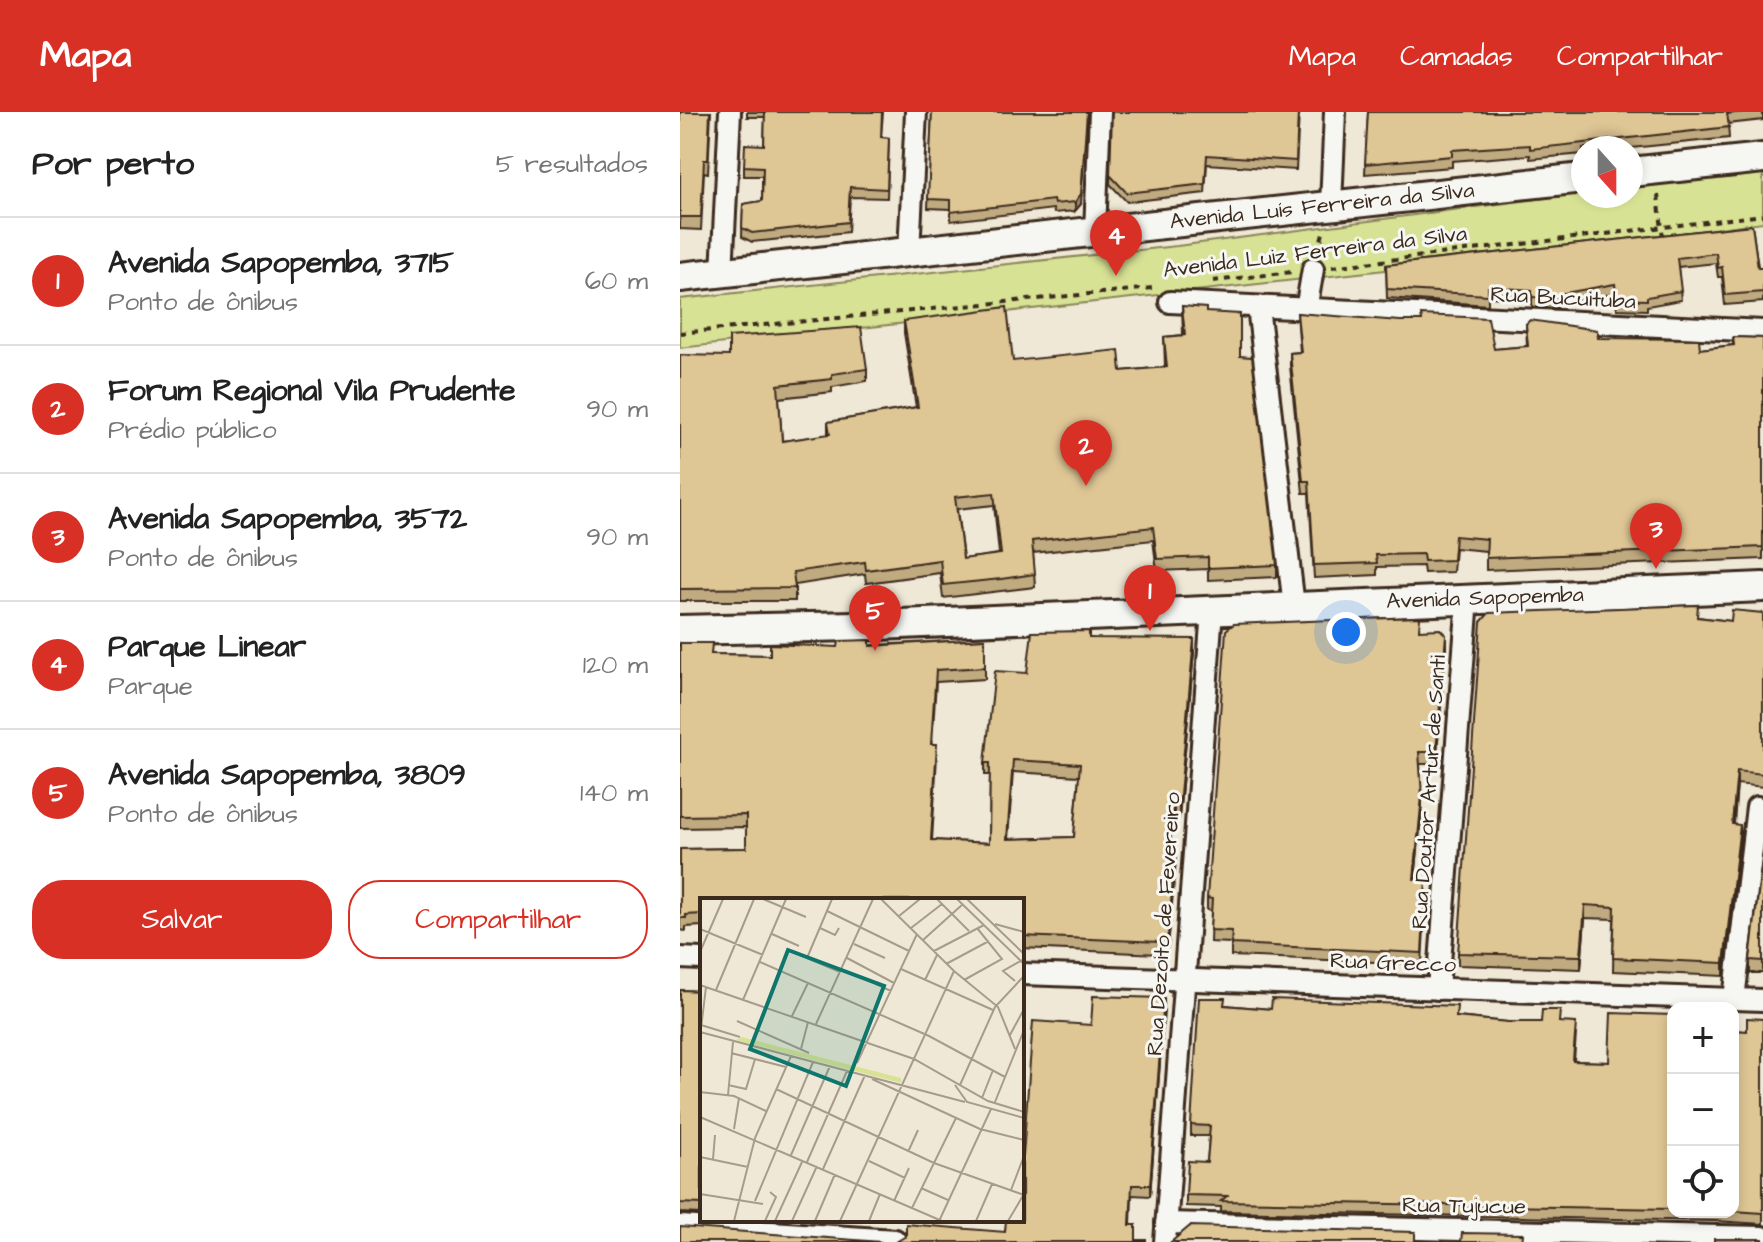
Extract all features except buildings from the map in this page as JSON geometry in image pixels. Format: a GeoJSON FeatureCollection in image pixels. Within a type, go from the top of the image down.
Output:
{"type":"FeatureCollection","features":[{"type":"Feature","properties":{"kind":"main road"},"geometry":{"type":"LineString","coordinates":[[1643,171],[1763,158]]}},
{"type":"Feature","properties":{"kind":"main road","name":"Avenida Luís Ferreira da Silva"},"geometry":{"type":"LineString","coordinates":[[680,277],[1571,179]]}},
{"type":"Feature","properties":{"kind":"main road","name":"Avenida Sapopemba"},"geometry":{"type":"LineString","coordinates":[[680,630],[867,626],[1763,587]]}},
{"type":"Feature","properties":{"kind":"street"},"geometry":{"type":"LineString","coordinates":[[722,273],[730,112]]}},
{"type":"Feature","properties":{"kind":"street"},"geometry":{"type":"LineString","coordinates":[[909,252],[916,112]]}},
{"type":"Feature","properties":{"kind":"street"},"geometry":{"type":"LineString","coordinates":[[1095,231],[1100,112]]}},
{"type":"Feature","properties":{"kind":"street"},"geometry":{"type":"LineString","coordinates":[[1331,205],[1335,112]]}},
{"type":"Feature","properties":{"kind":"street"},"geometry":{"type":"LineString","coordinates":[[1306,310],[1313,269]]}},
{"type":"Feature","properties":{"kind":"street","name":"Rua Bucuituba"},"geometry":{"type":"LineString","coordinates":[[1167,294],[1258,307],[1306,310],[1763,331]]}},
{"type":"Feature","properties":{"kind":"street"},"geometry":{"type":"LineString","coordinates":[[1258,307],[1294,606]]}},
{"type":"Feature","properties":{"kind":"street","name":"Rua Doutor Artur de Santi"},"geometry":{"type":"LineString","coordinates":[[1438,989],[1468,598]]}},
{"type":"Feature","properties":{"kind":"street","name":"Rua Dezoito de Fevereiro"},"geometry":{"type":"LineString","coordinates":[[1165,1232],[1212,610]]}},
{"type":"Feature","properties":{"kind":"street"},"geometry":{"type":"LineString","coordinates":[[1734,999],[1757,807]]}},
{"type":"Feature","properties":{"kind":"street"},"geometry":{"type":"LineString","coordinates":[[680,958],[700,959]]}},
{"type":"Feature","properties":{"kind":"street","name":"Rua Grecco"},"geometry":{"type":"LineString","coordinates":[[1024,974],[1763,1000]]}},
{"type":"Feature","properties":{"kind":"street"},"geometry":{"type":"LineString","coordinates":[[680,1226],[895,1240]]}},
{"type":"Feature","properties":{"kind":"street","name":"Rua Tujucue"},"geometry":{"type":"LineString","coordinates":[[1165,1232],[1762,1237]]}},
{"type":"Feature","properties":{"kind":"path"},"geometry":{"type":"LineString","coordinates":[[1643,171],[1664,241]]}},
{"type":"Feature","properties":{"kind":"path"},"geometry":{"type":"LineString","coordinates":[[1313,269],[1331,205]]}},
{"type":"Feature","properties":{"kind":"path","name":"Avenida Luiz Ferreira da Silva"},"geometry":{"type":"LineString","coordinates":[[1207,282],[1763,215]]}},
{"type":"Feature","properties":{"kind":"path","name":"Avenida Luiz Ferreira da Silva"},"geometry":{"type":"LineString","coordinates":[[680,333],[1167,294]]}},
{"type":"Feature","properties":{"kind":"green space"},"geometry":{"type":"Polygon","coordinates":[[[1763,170],[1763,222],[1548,252],[680,348],[680,299],[1177,246],[1571,195],[1571,208],[1643,208],[1643,185],[1763,170]]]}},
{"type":"Feature","properties":{"kind":"place","name":"Parque Linear"},"geometry":{"type":"Point","coordinates":[1116,276]}},
{"type":"Feature","properties":{"kind":"place","name":"Forum Regional Vila Prudente"},"geometry":{"type":"Point","coordinates":[1086,486]}},
{"type":"Feature","properties":{"kind":"place","name":"Avenida Sapopemba, 3572"},"geometry":{"type":"Point","coordinates":[1656,569]}},
{"type":"Feature","properties":{"kind":"place","name":"Avenida Sapopemba, 3715"},"geometry":{"type":"Point","coordinates":[1150,631]}},
{"type":"Feature","properties":{"kind":"place","name":"Avenida Sapopemba, 3809"},"geometry":{"type":"Point","coordinates":[875,651]}}]}
